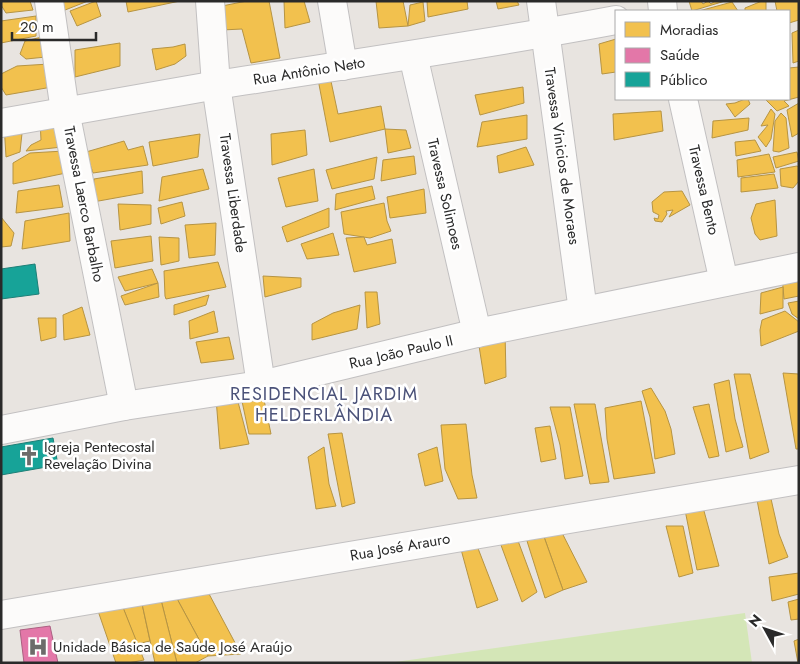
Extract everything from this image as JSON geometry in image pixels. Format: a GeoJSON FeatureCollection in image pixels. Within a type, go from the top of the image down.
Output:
{"type":"FeatureCollection","features":[{"type":"Feature","properties":{"kind":"street","name":"Travessa Laerco Barbalho"},"geometry":{"type":"LineString","coordinates":[[49,1],[65,111],[124,406]]}},
{"type":"Feature","properties":{"kind":"street","name":"Travessa Liberdade"},"geometry":{"type":"LineString","coordinates":[[210,1],[216,85],[261,384]]}},
{"type":"Feature","properties":{"kind":"street"},"geometry":{"type":"LineString","coordinates":[[332,1],[343,66]]}},
{"type":"Feature","properties":{"kind":"street","name":"Travessa Vinicios de Moraes"},"geometry":{"type":"LineString","coordinates":[[541,1],[583,311]]}},
{"type":"Feature","properties":{"kind":"street","name":"Rua Antônio Neto"},"geometry":{"type":"LineString","coordinates":[[1,124],[216,85],[413,55],[615,20]]}},
{"type":"Feature","properties":{"kind":"street","name":"Travessa Solimoes"},"geometry":{"type":"LineString","coordinates":[[413,55],[477,334]]}},
{"type":"Feature","properties":{"kind":"street","name":"Travessa Bento"},"geometry":{"type":"LineString","coordinates":[[683,100],[724,282]]}},
{"type":"Feature","properties":{"kind":"street","name":"Rua João Paulo II"},"geometry":{"type":"LineString","coordinates":[[1,430],[124,406],[261,384],[477,334],[799,267]]}},
{"type":"Feature","properties":{"kind":"street","name":"Rua José Arauro"},"geometry":{"type":"LineString","coordinates":[[1,614],[799,480]]}},
{"type":"Feature","properties":{"kind":"green space"},"geometry":{"type":"Polygon","coordinates":[[[745,613],[752,663],[388,663],[745,613]]]}},
{"type":"Feature","properties":{"kind":"building: Moradias"},"geometry":{"type":"Polygon","coordinates":[[[1,1],[30,1],[33,10],[6,13],[1,5],[1,1]]]}},
{"type":"Feature","properties":{"kind":"building: Moradias"},"geometry":{"type":"Polygon","coordinates":[[[59,1],[88,1],[60,12],[59,1]]]}},
{"type":"Feature","properties":{"kind":"building: Moradias"},"geometry":{"type":"Polygon","coordinates":[[[96,1],[101,16],[77,26],[70,11],[96,1]]]}},
{"type":"Feature","properties":{"kind":"building: Moradias"},"geometry":{"type":"Polygon","coordinates":[[[126,1],[180,1],[128,12],[126,1]]]}},
{"type":"Feature","properties":{"kind":"building: Moradias"},"geometry":{"type":"Polygon","coordinates":[[[247,1],[269,1],[280,58],[251,63],[242,29],[222,30],[217,7],[247,1]]]}},
{"type":"Feature","properties":{"kind":"building: Moradias"},"geometry":{"type":"Polygon","coordinates":[[[284,1],[304,1],[310,22],[285,28],[284,1]]]}},
{"type":"Feature","properties":{"kind":"building: Moradias"},"geometry":{"type":"Polygon","coordinates":[[[376,1],[403,1],[408,26],[379,28],[376,1]]]}},
{"type":"Feature","properties":{"kind":"building: Moradias"},"geometry":{"type":"Polygon","coordinates":[[[427,1],[467,1],[468,9],[428,17],[427,1]]]}},
{"type":"Feature","properties":{"kind":"building: Moradias"},"geometry":{"type":"Polygon","coordinates":[[[496,1],[517,1],[519,5],[498,9],[496,1]]]}},
{"type":"Feature","properties":{"kind":"building: Moradias"},"geometry":{"type":"Polygon","coordinates":[[[689,1],[701,1],[703,4],[708,1],[711,4],[715,1],[725,1],[695,10],[692,10],[689,1]]]}},
{"type":"Feature","properties":{"kind":"building: Moradias"},"geometry":{"type":"Polygon","coordinates":[[[766,1],[766,10],[745,10],[745,8],[766,1]]]}},
{"type":"Feature","properties":{"kind":"building: Moradias"},"geometry":{"type":"Polygon","coordinates":[[[775,1],[799,1],[799,20],[790,23],[790,10],[777,10],[775,1]]]}},
{"type":"Feature","properties":{"kind":"building: Moradias"},"geometry":{"type":"Polygon","coordinates":[[[423,2],[425,21],[408,26],[410,5],[423,2]]]}},
{"type":"Feature","properties":{"kind":"building: Moradias"},"geometry":{"type":"Polygon","coordinates":[[[732,2],[737,10],[703,10],[732,2]]]}},
{"type":"Feature","properties":{"kind":"building: Moradias"},"geometry":{"type":"Polygon","coordinates":[[[36,16],[36,36],[1,43],[1,21],[36,16]]]}},
{"type":"Feature","properties":{"kind":"building: Moradias"},"geometry":{"type":"Polygon","coordinates":[[[799,30],[799,61],[793,63],[792,33],[799,30]]]}},
{"type":"Feature","properties":{"kind":"building: Moradias"},"geometry":{"type":"Polygon","coordinates":[[[42,37],[46,57],[26,59],[20,54],[25,41],[42,37]]]}},
{"type":"Feature","properties":{"kind":"building: Moradias"},"geometry":{"type":"Polygon","coordinates":[[[615,39],[615,72],[602,74],[599,44],[615,39]]]}},
{"type":"Feature","properties":{"kind":"building: Moradias"},"geometry":{"type":"Polygon","coordinates":[[[120,43],[120,66],[75,77],[75,50],[120,43]]]}},
{"type":"Feature","properties":{"kind":"building: Moradias"},"geometry":{"type":"Polygon","coordinates":[[[185,44],[186,56],[175,64],[156,70],[152,49],[185,44]]]}},
{"type":"Feature","properties":{"kind":"building: Moradias"},"geometry":{"type":"Polygon","coordinates":[[[49,64],[52,87],[6,95],[1,87],[1,74],[17,66],[49,64]]]}},
{"type":"Feature","properties":{"kind":"building: Moradias"},"geometry":{"type":"Polygon","coordinates":[[[799,67],[799,97],[790,99],[790,68],[799,67]]]}},
{"type":"Feature","properties":{"kind":"building: Moradias"},"geometry":{"type":"Polygon","coordinates":[[[329,72],[338,114],[381,106],[385,129],[330,142],[317,74],[329,72]]]}},
{"type":"Feature","properties":{"kind":"building: Moradias"},"geometry":{"type":"Polygon","coordinates":[[[523,87],[524,103],[480,115],[475,95],[523,87]]]}},
{"type":"Feature","properties":{"kind":"building: Moradias"},"geometry":{"type":"Polygon","coordinates":[[[748,100],[750,104],[735,117],[726,104],[748,100]]]}},
{"type":"Feature","properties":{"kind":"building: Moradias"},"geometry":{"type":"Polygon","coordinates":[[[766,100],[788,100],[784,101],[789,106],[777,111],[766,100]]]}},
{"type":"Feature","properties":{"kind":"building: Moradias"},"geometry":{"type":"Polygon","coordinates":[[[799,103],[799,133],[792,137],[787,110],[799,103]]]}},
{"type":"Feature","properties":{"kind":"building: Moradias"},"geometry":{"type":"Polygon","coordinates":[[[771,109],[775,114],[771,139],[766,147],[758,137],[768,125],[761,126],[771,109]]]}},
{"type":"Feature","properties":{"kind":"building: Moradias"},"geometry":{"type":"Polygon","coordinates":[[[661,111],[663,131],[614,140],[613,114],[661,111]]]}},
{"type":"Feature","properties":{"kind":"building: Moradias"},"geometry":{"type":"Polygon","coordinates":[[[781,113],[786,118],[789,148],[779,152],[773,151],[775,121],[781,113]]]}},
{"type":"Feature","properties":{"kind":"building: Moradias"},"geometry":{"type":"Polygon","coordinates":[[[527,115],[527,139],[477,147],[482,122],[527,115]]]}},
{"type":"Feature","properties":{"kind":"building: Moradias"},"geometry":{"type":"Polygon","coordinates":[[[749,118],[748,130],[712,138],[713,121],[749,118]]]}},
{"type":"Feature","properties":{"kind":"building: Moradias"},"geometry":{"type":"Polygon","coordinates":[[[40,120],[62,120],[62,147],[26,151],[31,145],[41,140],[40,120]]]}},
{"type":"Feature","properties":{"kind":"building: Moradias"},"geometry":{"type":"Polygon","coordinates":[[[4,124],[23,124],[20,152],[6,157],[4,124]]]}},
{"type":"Feature","properties":{"kind":"building: Moradias"},"geometry":{"type":"Polygon","coordinates":[[[385,129],[406,130],[411,148],[388,153],[385,129]]]}},
{"type":"Feature","properties":{"kind":"building: Moradias"},"geometry":{"type":"Polygon","coordinates":[[[305,130],[307,155],[272,165],[271,134],[305,130]]]}},
{"type":"Feature","properties":{"kind":"building: Moradias"},"geometry":{"type":"Polygon","coordinates":[[[200,134],[198,157],[153,166],[149,142],[200,134]]]}},
{"type":"Feature","properties":{"kind":"building: Moradias"},"geometry":{"type":"Polygon","coordinates":[[[755,140],[761,151],[736,156],[735,142],[755,140]]]}},
{"type":"Feature","properties":{"kind":"building: Moradias"},"geometry":{"type":"Polygon","coordinates":[[[124,141],[128,150],[143,146],[148,165],[93,173],[86,152],[124,141]]]}},
{"type":"Feature","properties":{"kind":"building: Moradias"},"geometry":{"type":"Polygon","coordinates":[[[526,147],[534,165],[499,173],[497,156],[526,147]]]}},
{"type":"Feature","properties":{"kind":"building: Moradias"},"geometry":{"type":"Polygon","coordinates":[[[64,151],[66,173],[13,184],[13,163],[30,153],[64,151]]]}},
{"type":"Feature","properties":{"kind":"building: Moradias"},"geometry":{"type":"Polygon","coordinates":[[[797,152],[799,161],[776,168],[773,157],[797,152]]]}},
{"type":"Feature","properties":{"kind":"building: Moradias"},"geometry":{"type":"Polygon","coordinates":[[[769,154],[775,172],[738,177],[737,160],[769,154]]]}},
{"type":"Feature","properties":{"kind":"building: Moradias"},"geometry":{"type":"Polygon","coordinates":[[[414,156],[416,174],[381,181],[383,160],[414,156]]]}},
{"type":"Feature","properties":{"kind":"building: Moradias"},"geometry":{"type":"Polygon","coordinates":[[[377,157],[374,179],[332,189],[326,170],[377,157]]]}},
{"type":"Feature","properties":{"kind":"building: Moradias"},"geometry":{"type":"Polygon","coordinates":[[[799,167],[799,181],[793,188],[781,186],[780,169],[799,167]]]}},
{"type":"Feature","properties":{"kind":"building: Moradias"},"geometry":{"type":"Polygon","coordinates":[[[203,169],[209,189],[159,201],[162,177],[203,169]]]}},
{"type":"Feature","properties":{"kind":"building: Moradias"},"geometry":{"type":"Polygon","coordinates":[[[314,169],[318,201],[286,207],[278,178],[314,169]]]}},
{"type":"Feature","properties":{"kind":"building: Moradias"},"geometry":{"type":"Polygon","coordinates":[[[142,171],[143,193],[93,202],[94,179],[142,171]]]}},
{"type":"Feature","properties":{"kind":"building: Moradias"},"geometry":{"type":"Polygon","coordinates":[[[774,174],[778,188],[741,192],[741,178],[774,174]]]}},
{"type":"Feature","properties":{"kind":"building: Moradias"},"geometry":{"type":"Polygon","coordinates":[[[59,185],[63,207],[16,213],[18,191],[59,185]]]}},
{"type":"Feature","properties":{"kind":"building: Moradias"},"geometry":{"type":"Polygon","coordinates":[[[372,186],[375,199],[335,210],[336,194],[372,186]]]}},
{"type":"Feature","properties":{"kind":"building: Moradias"},"geometry":{"type":"Polygon","coordinates":[[[424,189],[426,213],[390,218],[387,197],[424,189]]]}},
{"type":"Feature","properties":{"kind":"building: Moradias"},"geometry":{"type":"Polygon","coordinates":[[[682,191],[690,205],[669,217],[673,210],[666,211],[667,214],[662,222],[655,221],[654,218],[658,219],[659,215],[653,212],[652,202],[664,192],[682,191]]]}},
{"type":"Feature","properties":{"kind":"building: Moradias"},"geometry":{"type":"Polygon","coordinates":[[[775,200],[777,236],[760,240],[755,234],[751,218],[756,204],[775,200]]]}},
{"type":"Feature","properties":{"kind":"building: Moradias"},"geometry":{"type":"Polygon","coordinates":[[[182,202],[185,216],[161,224],[158,208],[182,202]]]}},
{"type":"Feature","properties":{"kind":"building: Moradias"},"geometry":{"type":"Polygon","coordinates":[[[384,203],[391,231],[370,238],[344,234],[341,212],[384,203]]]}},
{"type":"Feature","properties":{"kind":"building: Moradias"},"geometry":{"type":"Polygon","coordinates":[[[118,204],[151,205],[151,224],[120,230],[118,204]]]}},
{"type":"Feature","properties":{"kind":"building: Moradias"},"geometry":{"type":"Polygon","coordinates":[[[329,208],[329,227],[287,242],[282,227],[329,208]]]}},
{"type":"Feature","properties":{"kind":"building: Moradias"},"geometry":{"type":"Polygon","coordinates":[[[69,213],[70,241],[22,249],[25,221],[69,213]]]}},
{"type":"Feature","properties":{"kind":"building: Moradias"},"geometry":{"type":"Polygon","coordinates":[[[1,217],[14,233],[11,246],[1,247],[1,217]]]}},
{"type":"Feature","properties":{"kind":"building: Moradias"},"geometry":{"type":"Polygon","coordinates":[[[216,223],[215,255],[189,258],[185,225],[216,223]]]}},
{"type":"Feature","properties":{"kind":"building: Moradias"},"geometry":{"type":"Polygon","coordinates":[[[333,233],[339,255],[307,259],[301,244],[333,233]]]}},
{"type":"Feature","properties":{"kind":"building: Moradias"},"geometry":{"type":"Polygon","coordinates":[[[151,236],[153,261],[115,268],[111,241],[151,236]]]}},
{"type":"Feature","properties":{"kind":"building: Moradias"},"geometry":{"type":"Polygon","coordinates":[[[159,237],[179,238],[179,261],[161,265],[159,237]]]}},
{"type":"Feature","properties":{"kind":"building: Moradias"},"geometry":{"type":"Polygon","coordinates":[[[364,237],[367,245],[392,239],[396,263],[354,272],[346,238],[364,237]]]}},
{"type":"Feature","properties":{"kind":"building: Moradias"},"geometry":{"type":"Polygon","coordinates":[[[218,262],[226,287],[166,299],[164,271],[218,262]]]}},
{"type":"Feature","properties":{"kind":"building: Moradias"},"geometry":{"type":"Polygon","coordinates":[[[152,269],[158,283],[125,291],[118,277],[152,269]]]}},
{"type":"Feature","properties":{"kind":"building: Moradias"},"geometry":{"type":"Polygon","coordinates":[[[782,275],[799,276],[799,296],[784,299],[782,275]]]}},
{"type":"Feature","properties":{"kind":"building: Moradias"},"geometry":{"type":"Polygon","coordinates":[[[263,276],[301,278],[301,287],[265,297],[263,276]]]}},
{"type":"Feature","properties":{"kind":"building: Moradias"},"geometry":{"type":"Polygon","coordinates":[[[158,283],[159,297],[125,305],[121,296],[158,283]]]}},
{"type":"Feature","properties":{"kind":"building: Moradias"},"geometry":{"type":"Polygon","coordinates":[[[783,287],[783,308],[760,314],[761,293],[783,287]]]}},
{"type":"Feature","properties":{"kind":"building: Moradias"},"geometry":{"type":"Polygon","coordinates":[[[365,292],[377,292],[380,324],[367,328],[365,292]]]}},
{"type":"Feature","properties":{"kind":"building: Moradias"},"geometry":{"type":"Polygon","coordinates":[[[209,295],[206,305],[174,315],[174,305],[209,295]]]}},
{"type":"Feature","properties":{"kind":"building: Moradias"},"geometry":{"type":"Polygon","coordinates":[[[799,301],[799,319],[792,314],[788,303],[799,301]]]}},
{"type":"Feature","properties":{"kind":"building: Moradias"},"geometry":{"type":"Polygon","coordinates":[[[360,305],[357,329],[312,340],[312,324],[333,313],[360,305]]]}},
{"type":"Feature","properties":{"kind":"building: Moradias"},"geometry":{"type":"Polygon","coordinates":[[[82,307],[90,335],[64,340],[63,315],[82,307]]]}},
{"type":"Feature","properties":{"kind":"building: Moradias"},"geometry":{"type":"Polygon","coordinates":[[[214,311],[218,332],[190,339],[189,321],[214,311]]]}},
{"type":"Feature","properties":{"kind":"building: Moradias"},"geometry":{"type":"Polygon","coordinates":[[[785,311],[799,322],[799,331],[761,346],[760,330],[762,320],[785,311]]]}},
{"type":"Feature","properties":{"kind":"building: Moradias"},"geometry":{"type":"Polygon","coordinates":[[[38,318],[56,318],[56,337],[41,341],[38,318]]]}},
{"type":"Feature","properties":{"kind":"building: Moradias"},"geometry":{"type":"Polygon","coordinates":[[[505,331],[506,377],[485,384],[477,333],[505,331]]]}},
{"type":"Feature","properties":{"kind":"building: Moradias"},"geometry":{"type":"Polygon","coordinates":[[[229,337],[234,359],[201,363],[196,342],[229,337]]]}},
{"type":"Feature","properties":{"kind":"building: Moradias"},"geometry":{"type":"Polygon","coordinates":[[[783,373],[799,374],[799,449],[796,449],[783,373]]]}},
{"type":"Feature","properties":{"kind":"building: Moradias"},"geometry":{"type":"Polygon","coordinates":[[[734,374],[750,374],[769,452],[750,459],[734,374]]]}},
{"type":"Feature","properties":{"kind":"building: Moradias"},"geometry":{"type":"Polygon","coordinates":[[[729,380],[735,419],[743,447],[726,452],[714,384],[729,380]]]}},
{"type":"Feature","properties":{"kind":"building: Moradias"},"geometry":{"type":"Polygon","coordinates":[[[261,385],[271,434],[249,434],[240,392],[261,385]]]}},
{"type":"Feature","properties":{"kind":"building: Moradias"},"geometry":{"type":"Polygon","coordinates":[[[651,388],[665,411],[671,429],[675,454],[655,459],[650,417],[642,391],[651,388]]]}},
{"type":"Feature","properties":{"kind":"building: Moradias"},"geometry":{"type":"Polygon","coordinates":[[[216,398],[237,398],[249,444],[220,449],[216,398]]]}},
{"type":"Feature","properties":{"kind":"building: Moradias"},"geometry":{"type":"Polygon","coordinates":[[[641,401],[655,473],[614,479],[607,439],[605,408],[641,401]]]}},
{"type":"Feature","properties":{"kind":"building: Moradias"},"geometry":{"type":"Polygon","coordinates":[[[574,404],[595,404],[609,482],[590,484],[574,404]]]}},
{"type":"Feature","properties":{"kind":"building: Moradias"},"geometry":{"type":"Polygon","coordinates":[[[709,404],[719,456],[709,458],[693,407],[709,404]]]}},
{"type":"Feature","properties":{"kind":"building: Moradias"},"geometry":{"type":"Polygon","coordinates":[[[550,407],[570,407],[583,476],[565,479],[560,445],[550,407]]]}},
{"type":"Feature","properties":{"kind":"building: Moradias"},"geometry":{"type":"Polygon","coordinates":[[[466,424],[472,475],[477,498],[458,499],[445,469],[441,425],[466,424]]]}},
{"type":"Feature","properties":{"kind":"building: Moradias"},"geometry":{"type":"Polygon","coordinates":[[[550,426],[556,459],[541,462],[535,428],[550,426]]]}},
{"type":"Feature","properties":{"kind":"building: Moradias"},"geometry":{"type":"Polygon","coordinates":[[[342,433],[355,503],[342,507],[328,434],[342,433]]]}},
{"type":"Feature","properties":{"kind":"building: Moradias"},"geometry":{"type":"Polygon","coordinates":[[[324,447],[329,484],[336,506],[316,509],[308,457],[324,447]]]}},
{"type":"Feature","properties":{"kind":"building: Moradias"},"geometry":{"type":"Polygon","coordinates":[[[437,447],[443,481],[425,486],[418,454],[437,447]]]}},
{"type":"Feature","properties":{"kind":"building: Moradias"},"geometry":{"type":"Polygon","coordinates":[[[755,489],[769,490],[779,534],[788,557],[769,564],[755,489]]]}},
{"type":"Feature","properties":{"kind":"building: Moradias"},"geometry":{"type":"Polygon","coordinates":[[[683,500],[701,500],[719,566],[697,570],[683,500]]]}},
{"type":"Feature","properties":{"kind":"building: Moradias"},"geometry":{"type":"Polygon","coordinates":[[[558,525],[587,582],[563,590],[543,534],[558,525]]]}},
{"type":"Feature","properties":{"kind":"building: Moradias"},"geometry":{"type":"Polygon","coordinates":[[[666,526],[683,526],[693,573],[679,577],[666,526]]]}},
{"type":"Feature","properties":{"kind":"building: Moradias"},"geometry":{"type":"Polygon","coordinates":[[[514,530],[537,592],[522,602],[498,537],[514,530]]]}},
{"type":"Feature","properties":{"kind":"building: Moradias"},"geometry":{"type":"Polygon","coordinates":[[[543,534],[563,590],[545,598],[527,541],[543,534]]]}},
{"type":"Feature","properties":{"kind":"building: Moradias"},"geometry":{"type":"Polygon","coordinates":[[[474,538],[498,600],[477,608],[459,542],[474,538]]]}},
{"type":"Feature","properties":{"kind":"building: Moradias"},"geometry":{"type":"Polygon","coordinates":[[[799,573],[799,594],[772,601],[769,577],[799,573]]]}},
{"type":"Feature","properties":{"kind":"building: Moradias"},"geometry":{"type":"Polygon","coordinates":[[[208,592],[241,654],[208,656],[175,595],[208,592]]]}},
{"type":"Feature","properties":{"kind":"building: Moradias"},"geometry":{"type":"Polygon","coordinates":[[[175,595],[208,656],[195,663],[177,663],[161,600],[175,595]]]}},
{"type":"Feature","properties":{"kind":"building: Moradias"},"geometry":{"type":"Polygon","coordinates":[[[141,599],[150,641],[137,644],[122,605],[141,599]]]}},
{"type":"Feature","properties":{"kind":"building: Moradias"},"geometry":{"type":"Polygon","coordinates":[[[141,599],[161,600],[177,663],[155,663],[141,599]]]}},
{"type":"Feature","properties":{"kind":"building: Moradias"},"geometry":{"type":"Polygon","coordinates":[[[799,599],[799,619],[791,620],[788,602],[799,599]]]}},
{"type":"Feature","properties":{"kind":"building: Moradias"},"geometry":{"type":"Polygon","coordinates":[[[122,605],[144,660],[116,663],[97,608],[122,605]]]}},
{"type":"Feature","properties":{"kind":"building: Moradias"},"geometry":{"type":"Polygon","coordinates":[[[799,639],[799,663],[798,663],[794,641],[799,639]]]}},
{"type":"Feature","properties":{"kind":"building: Saúde","name":"Unidade Básica de Saúde José Araújo"},"geometry":{"type":"Polygon","coordinates":[[[50,626],[58,663],[24,663],[20,630],[50,626]]]}},
{"type":"Feature","properties":{"kind":"building: Público"},"geometry":{"type":"Polygon","coordinates":[[[35,264],[39,294],[1,299],[1,269],[35,264]]]}},
{"type":"Feature","properties":{"kind":"building: Público","name":"Igreja Pentecostal Revelação Divina"},"geometry":{"type":"Polygon","coordinates":[[[53,438],[58,465],[1,475],[1,447],[53,438]]]}},
{"type":"Feature","properties":{"kind":"place","name":"Igreja Pentecostal Revelação Divina"},"geometry":{"type":"Point","coordinates":[29,456]}},
{"type":"Feature","properties":{"kind":"place","name":"Unidade Básica de Saúde José Araújo"},"geometry":{"type":"Point","coordinates":[38,647]}},
{"type":"Feature","properties":{"kind":"district","name":"RESIDENCIAL JARDIM HELDERLÂNDIA"},"geometry":{"type":"Point","coordinates":[324,404]}}]}
